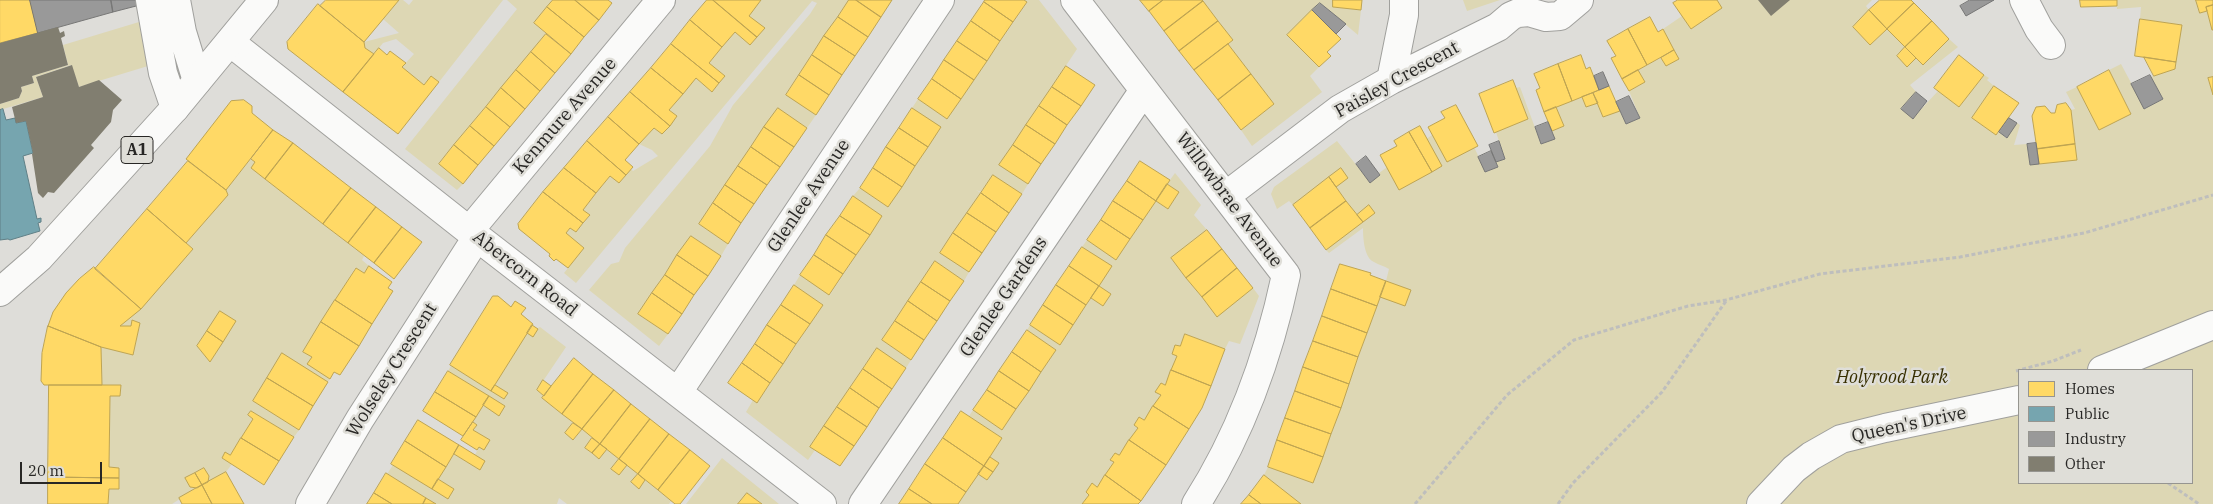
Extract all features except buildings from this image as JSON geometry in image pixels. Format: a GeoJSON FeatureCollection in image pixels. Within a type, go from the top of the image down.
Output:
{"type":"FeatureCollection","features":[{"type":"Feature","properties":{"kind":"street"},"geometry":{"type":"LineString","coordinates":[[150,0],[163,74],[175,108]]}},
{"type":"Feature","properties":{"kind":"street"},"geometry":{"type":"LineString","coordinates":[[176,0],[182,32],[197,81]]}},
{"type":"Feature","properties":{"kind":"street","name":"A1"},"geometry":{"type":"LineString","coordinates":[[0,292],[39,258],[175,108],[264,0]]}},
{"type":"Feature","properties":{"kind":"street","name":"Kenmure Avenue"},"geometry":{"type":"LineString","coordinates":[[473,234],[661,0]]}},
{"type":"Feature","properties":{"kind":"street","name":"Glenlee Avenue"},"geometry":{"type":"LineString","coordinates":[[678,392],[940,0]]}},
{"type":"Feature","properties":{"kind":"street","name":"Willowbrae Avenue"},"geometry":{"type":"LineString","coordinates":[[1075,0],[1286,275],[1275,323],[1256,382],[1230,443],[1196,504]]}},
{"type":"Feature","properties":{"kind":"street"},"geometry":{"type":"LineString","coordinates":[[1391,80],[1404,15],[1404,0]]}},
{"type":"Feature","properties":{"kind":"street","name":"Paisley Crescent"},"geometry":{"type":"LineString","coordinates":[[1227,196],[1340,109],[1391,80],[1498,27],[1511,16],[1529,12],[1546,17],[1560,16],[1579,0]]}},
{"type":"Feature","properties":{"kind":"street"},"geometry":{"type":"LineString","coordinates":[[2024,0],[2039,29],[2051,45]]}},
{"type":"Feature","properties":{"kind":"street","name":"Abercorn Road"},"geometry":{"type":"LineString","coordinates":[[230,42],[473,234],[822,504]]}},
{"type":"Feature","properties":{"kind":"street","name":"Glenlee Gardens"},"geometry":{"type":"LineString","coordinates":[[864,504],[1144,90]]}},
{"type":"Feature","properties":{"kind":"street","name":"Wolseley Crescent"},"geometry":{"type":"LineString","coordinates":[[310,504],[473,234]]}},
{"type":"Feature","properties":{"kind":"street"},"geometry":{"type":"LineString","coordinates":[[2104,369],[2213,325]]}},
{"type":"Feature","properties":{"kind":"street","name":"Queen's Drive"},"geometry":{"type":"LineString","coordinates":[[1761,504],[1794,469],[1811,456],[1841,439],[2018,400]]}},
{"type":"Feature","properties":{"kind":"path"},"geometry":{"type":"LineString","coordinates":[[1415,504],[1507,394],[1574,340],[1688,306],[1726,300],[1820,274],[1960,257],[2084,234],[2213,195]]}},
{"type":"Feature","properties":{"kind":"path"},"geometry":{"type":"LineString","coordinates":[[1558,504],[1573,483],[1662,392],[1726,300]]}},
{"type":"Feature","properties":{"kind":"path"},"geometry":{"type":"LineString","coordinates":[[2169,484],[2199,504]]}},
{"type":"Feature","properties":{"kind":"green space"},"geometry":{"type":"Polygon","coordinates":[[[399,0],[403,0],[409,5],[413,0],[503,0],[439,82],[431,76],[424,85],[402,67],[414,54],[396,39],[383,43],[374,54],[365,48],[364,42],[399,33],[383,19],[399,0]]]}},
{"type":"Feature","properties":{"kind":"green space"},"geometry":{"type":"Polygon","coordinates":[[[507,0],[553,0],[534,23],[546,34],[439,163],[463,184],[457,190],[405,149],[517,9],[507,0]]]}},
{"type":"Feature","properties":{"kind":"green space"},"geometry":{"type":"Polygon","coordinates":[[[761,0],[849,0],[786,94],[816,115],[807,128],[778,108],[699,224],[728,244],[721,256],[691,236],[638,314],[668,334],[659,346],[589,290],[611,264],[619,262],[625,248],[710,146],[733,105],[810,14],[817,3],[812,1],[576,283],[564,273],[584,248],[566,233],[570,228],[576,232],[590,216],[583,210],[610,176],[619,183],[631,169],[633,171],[658,156],[652,150],[639,144],[654,128],[662,134],[677,116],[669,110],[696,78],[712,92],[725,76],[709,63],[735,32],[750,45],[764,29],[749,16],[761,0]]]}},
{"type":"Feature","properties":{"kind":"green space"},"geometry":{"type":"Polygon","coordinates":[[[1024,0],[1039,0],[1077,49],[1000,165],[1028,184],[1022,194],[993,175],[981,192],[976,190],[981,193],[940,252],[969,272],[964,281],[935,261],[882,340],[911,360],[906,368],[876,349],[811,446],[815,450],[808,460],[746,412],[753,400],[757,403],[823,305],[794,285],[800,275],[830,295],[882,216],[853,196],[860,188],[888,207],[940,128],[912,108],[918,99],[947,119],[1027,3],[1024,0]]]}},
{"type":"Feature","properties":{"kind":"green space"},"geometry":{"type":"Polygon","coordinates":[[[1202,0],[1333,0],[1333,7],[1361,10],[1358,35],[1320,3],[1287,35],[1319,67],[1310,76],[1322,92],[1252,146],[1241,130],[1274,104],[1228,44],[1233,40],[1202,0]]]}},
{"type":"Feature","properties":{"kind":"green space"},"geometry":{"type":"Polygon","coordinates":[[[1463,0],[1500,0],[1467,11],[1463,0]]]}},
{"type":"Feature","properties":{"kind":"green space","name":"Holyrood Park"},"geometry":{"type":"Polygon","coordinates":[[[1717,0],[1872,0],[1866,6],[1869,10],[1853,27],[1870,45],[1887,29],[1905,47],[1897,56],[1907,67],[1916,58],[1923,65],[1949,39],[1958,47],[1910,85],[1916,92],[1901,109],[1913,118],[1938,91],[1959,107],[1984,75],[1989,78],[1987,80],[1994,86],[1972,118],[1996,135],[1999,132],[2006,138],[2017,123],[2020,125],[2014,145],[2027,144],[2030,165],[2077,159],[2071,110],[2075,109],[2066,92],[2077,87],[2099,130],[2131,113],[2109,70],[2121,64],[2145,109],[2163,99],[2151,77],[2175,68],[2181,25],[2140,19],[2141,7],[2117,9],[2117,0],[2196,0],[2200,13],[2207,11],[2213,33],[2213,77],[2208,79],[2213,95],[2213,504],[1301,504],[1264,475],[1268,467],[1313,483],[1380,297],[1410,290],[1386,281],[1389,269],[1374,262],[1368,256],[1363,237],[1363,228],[1329,253],[1326,250],[1369,206],[1357,215],[1336,187],[1341,169],[1293,205],[1289,201],[1277,209],[1271,194],[1274,187],[1337,141],[1370,182],[1380,175],[1379,173],[1432,135],[1474,147],[1486,172],[1498,167],[1496,162],[1505,159],[1496,132],[1528,119],[1516,88],[1520,87],[1541,144],[1554,139],[1552,131],[1564,126],[1556,107],[1582,97],[1586,107],[1598,103],[1603,117],[1620,111],[1626,124],[1640,118],[1629,91],[1645,82],[1638,70],[1661,58],[1666,66],[1678,59],[1663,29],[1682,16],[1691,29],[1722,8],[1717,0]]]}},
{"type":"Feature","properties":{"kind":"green space"},"geometry":{"type":"Polygon","coordinates":[[[139,22],[148,66],[79,87],[71,65],[36,77],[43,97],[0,110],[0,104],[19,98],[22,91],[21,87],[34,83],[32,76],[68,65],[63,45],[139,22]]]}},
{"type":"Feature","properties":{"kind":"green space"},"geometry":{"type":"Polygon","coordinates":[[[251,159],[255,162],[251,168],[364,256],[362,260],[369,266],[364,273],[355,268],[303,352],[312,357],[330,379],[328,382],[282,354],[253,401],[299,430],[294,437],[251,411],[248,415],[253,419],[230,455],[225,453],[222,458],[232,464],[226,472],[208,482],[209,476],[203,468],[186,478],[190,487],[197,488],[172,504],[108,504],[109,489],[119,489],[119,468],[109,467],[110,396],[120,396],[121,385],[102,385],[101,347],[133,355],[140,323],[132,320],[131,326],[120,326],[193,249],[186,243],[228,195],[226,190],[251,159]],[[220,312],[197,346],[210,362],[235,321],[220,312]]]}},
{"type":"Feature","properties":{"kind":"green space"},"geometry":{"type":"Polygon","coordinates":[[[1175,173],[1201,205],[1194,215],[1207,230],[1171,259],[1217,316],[1253,288],[1259,296],[1240,344],[1229,341],[1225,349],[1185,334],[1180,346],[1175,345],[1172,354],[1177,356],[1165,385],[1161,383],[1156,391],[1161,395],[1144,420],[1139,417],[1134,425],[1138,428],[1119,455],[1115,453],[1110,460],[1114,462],[1097,487],[1092,483],[1086,492],[1089,495],[1082,504],[958,504],[978,474],[987,480],[998,463],[990,457],[1002,438],[969,416],[973,410],[1002,430],[1056,350],[1027,330],[1030,325],[1060,345],[1091,298],[1103,306],[1111,294],[1099,286],[1111,266],[1082,247],[1087,240],[1116,259],[1156,201],[1168,209],[1179,192],[1167,184],[1175,173]]]}},
{"type":"Feature","properties":{"kind":"green space"},"geometry":{"type":"Polygon","coordinates":[[[540,327],[566,347],[537,390],[544,396],[542,398],[573,423],[565,433],[574,440],[582,429],[592,438],[585,448],[599,459],[607,449],[619,459],[611,468],[619,475],[627,465],[638,474],[631,483],[639,489],[645,480],[671,501],[669,504],[567,504],[559,498],[557,504],[436,504],[387,474],[393,465],[448,498],[454,489],[438,479],[454,454],[480,470],[475,455],[479,447],[490,440],[473,430],[477,425],[473,422],[483,405],[499,415],[505,406],[448,371],[451,366],[504,399],[507,393],[495,385],[527,333],[540,327]]]}},
{"type":"Feature","properties":{"kind":"green space"},"geometry":{"type":"Polygon","coordinates":[[[722,458],[779,504],[762,504],[747,493],[738,504],[686,504],[722,458]]]}}]}
